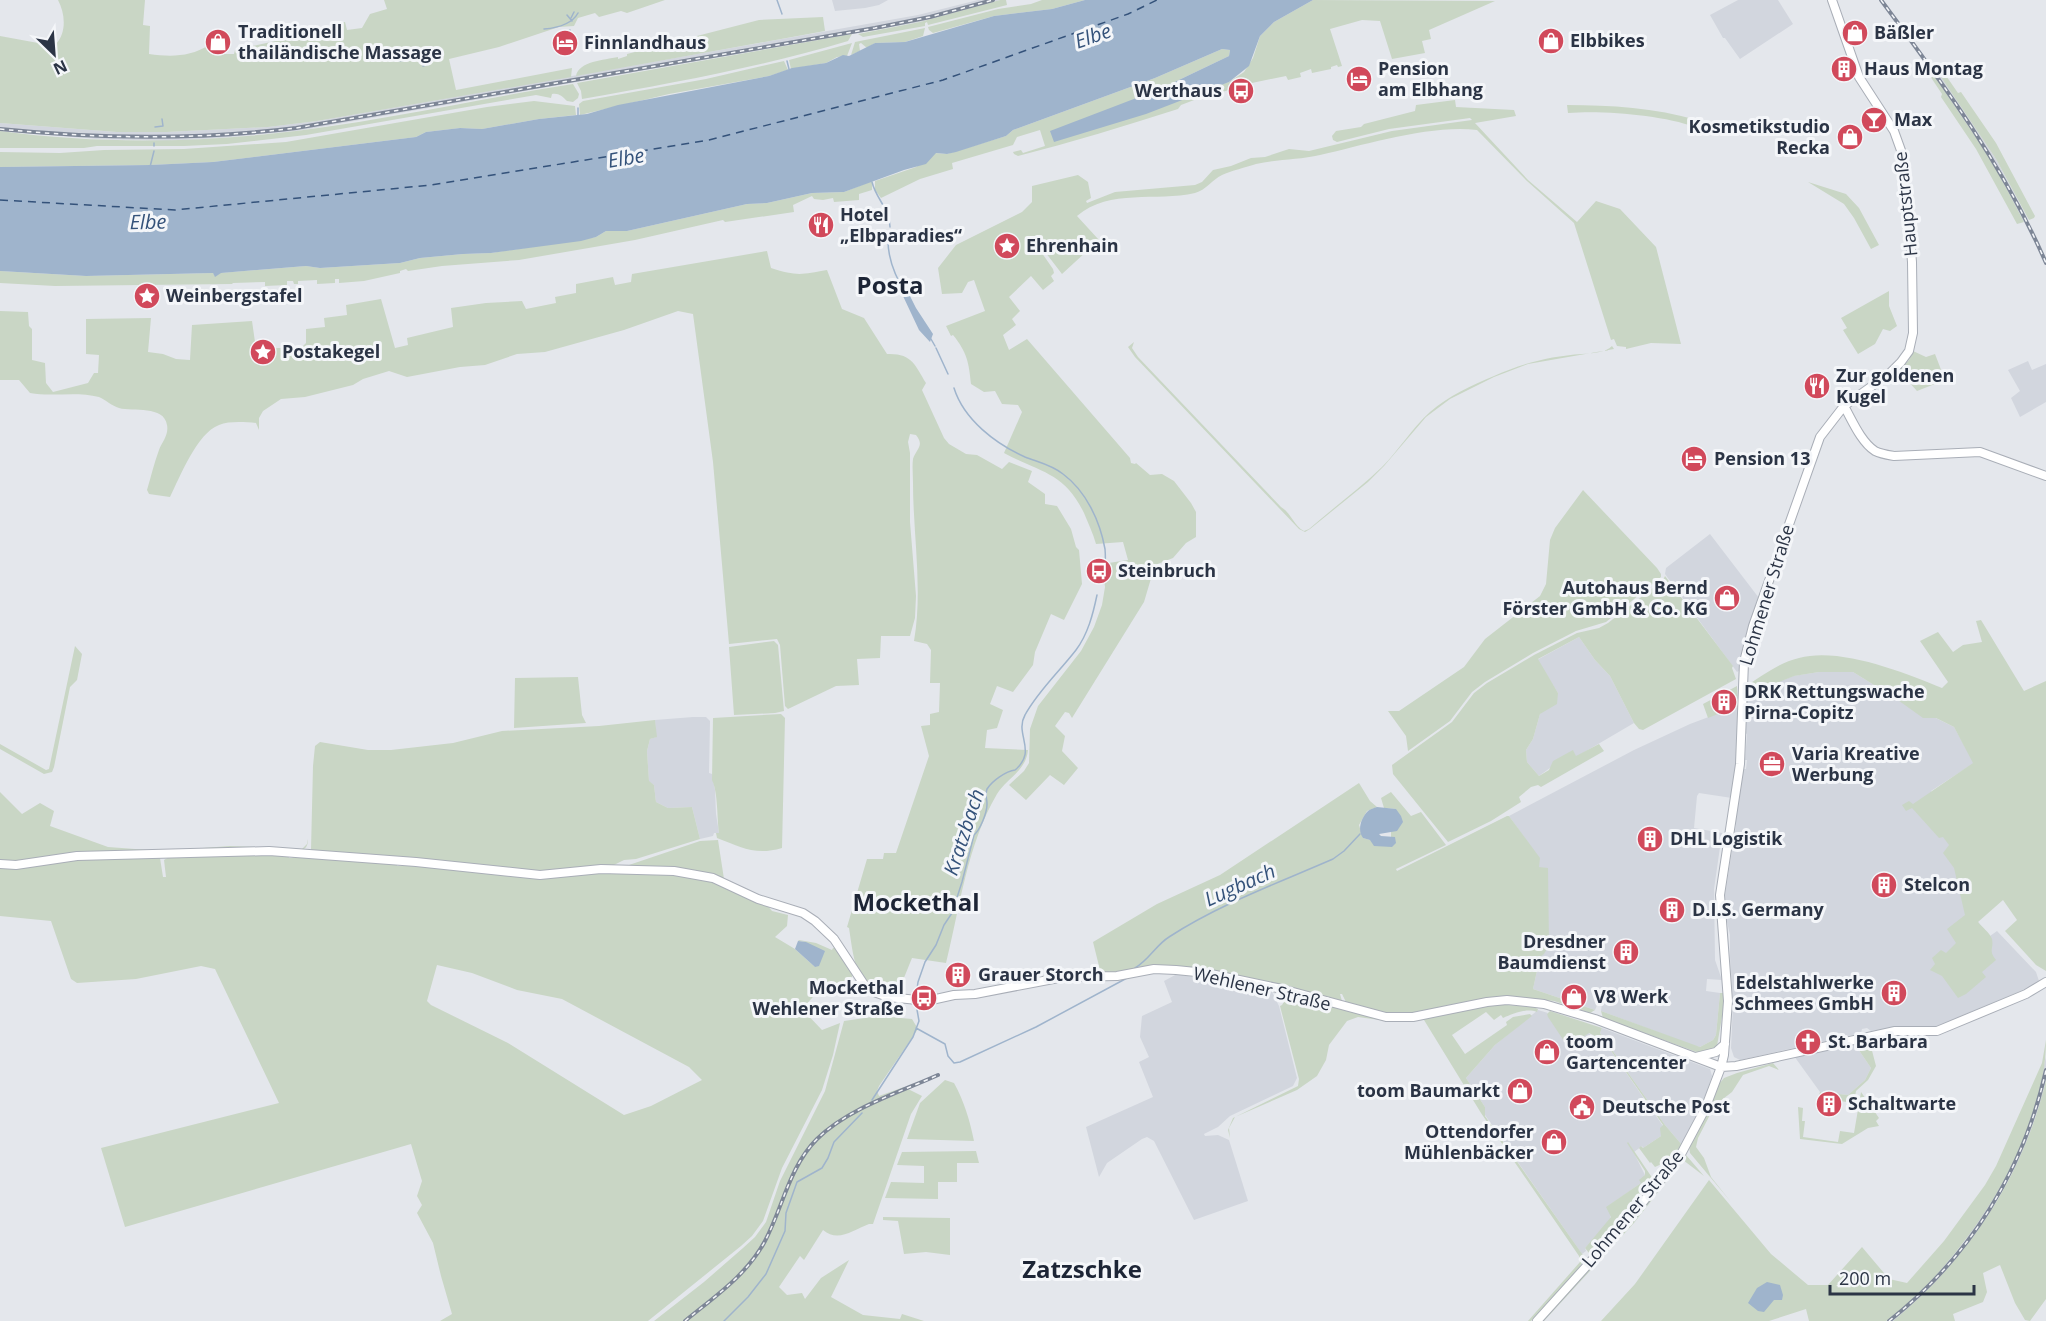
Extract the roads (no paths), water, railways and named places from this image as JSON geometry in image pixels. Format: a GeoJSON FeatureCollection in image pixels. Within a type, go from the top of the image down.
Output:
{"type":"FeatureCollection","features":[{"type":"Feature","properties":{"kind":"street","name":"Hauptstraße"},"geometry":{"type":"LineString","coordinates":[[1832,0],[1859,77],[1894,130],[1903,156],[1913,280]]}},
{"type":"Feature","properties":{"kind":"street","name":"Lohmener Straße"},"geometry":{"type":"LineString","coordinates":[[1537,1321],[1630,1218],[1680,1156],[1705,1109],[1721,1067],[1728,1001],[1720,895],[1740,764],[1744,662],[1755,620],[1812,453],[1826,426],[1844,406],[1888,374],[1901,362],[1908,351],[1913,333],[1913,280]]}},
{"type":"Feature","properties":{"kind":"street"},"geometry":{"type":"LineString","coordinates":[[1844,406],[1867,443],[1872,449],[1881,453],[1894,456],[1976,451],[2046,476]]}},
{"type":"Feature","properties":{"kind":"street","name":"Wehlener Straße"},"geometry":{"type":"LineString","coordinates":[[0,864],[16,865],[70,856],[269,851],[416,862],[540,875],[617,869],[696,873],[725,883],[758,899],[802,914],[827,931],[865,986],[888,997],[927,1001],[1064,977],[1117,976],[1154,969],[1176,970],[1282,989],[1386,1017],[1413,1017],[1507,1000],[1544,1004],[1595,1019],[1721,1067]]}},
{"type":"Feature","properties":{"kind":"street"},"geometry":{"type":"LineString","coordinates":[[1721,1067],[1895,1031],[1937,1031],[2026,994],[2046,982]]}},
{"type":"Feature","properties":{"kind":"street"},"geometry":{"type":"LineString","coordinates":[[1695,1057],[1707,1056],[1725,1044]]}},
{"type":"Feature","properties":{"kind":"water","name":"Elbe"},"geometry":{"type":"Polygon","coordinates":[[[1085,0],[1313,0],[1274,22],[1260,36],[1249,66],[1229,82],[1146,114],[1054,142],[1050,131],[1160,89],[1229,56],[1230,50],[1222,49],[1155,78],[1013,130],[1006,136],[956,152],[936,153],[926,164],[844,192],[812,193],[767,203],[747,204],[627,231],[606,231],[596,237],[581,241],[491,253],[420,258],[400,263],[320,268],[306,266],[221,273],[215,277],[213,273],[86,276],[0,271],[0,167],[213,162],[416,137],[426,132],[460,128],[482,129],[539,119],[587,114],[618,105],[769,76],[792,68],[826,63],[843,55],[849,56],[875,43],[905,42],[994,16],[1052,9],[1085,0]]]}},
{"type":"Feature","properties":{"kind":"water"},"geometry":{"type":"Polygon","coordinates":[[[909,294],[933,334],[930,342],[919,330],[903,296],[909,294]]]}},
{"type":"Feature","properties":{"kind":"water"},"geometry":{"type":"Polygon","coordinates":[[[1377,807],[1396,809],[1401,816],[1403,822],[1397,831],[1379,834],[1395,837],[1396,843],[1392,847],[1374,846],[1370,840],[1361,835],[1363,817],[1369,810],[1377,807]]]}},
{"type":"Feature","properties":{"kind":"water"},"geometry":{"type":"Polygon","coordinates":[[[798,941],[806,942],[825,951],[819,966],[815,967],[795,949],[798,941]]]}},
{"type":"Feature","properties":{"kind":"water"},"geometry":{"type":"Polygon","coordinates":[[[1767,1282],[1780,1285],[1782,1300],[1774,1300],[1764,1312],[1758,1311],[1748,1303],[1757,1288],[1767,1282]]]}},
{"type":"Feature","properties":{"kind":"waterway"},"geometry":{"type":"LineString","coordinates":[[777,0],[782,14]]}},
{"type":"Feature","properties":{"kind":"waterway"},"geometry":{"type":"LineString","coordinates":[[571,18],[574,12]]}},
{"type":"Feature","properties":{"kind":"waterway"},"geometry":{"type":"LineString","coordinates":[[544,29],[568,23],[578,13]]}},
{"type":"Feature","properties":{"kind":"waterway"},"geometry":{"type":"LineString","coordinates":[[567,15],[572,21]]}},
{"type":"Feature","properties":{"kind":"waterway"},"geometry":{"type":"LineString","coordinates":[[570,30],[572,42]]}},
{"type":"Feature","properties":{"kind":"waterway"},"geometry":{"type":"LineString","coordinates":[[395,61],[428,59],[429,64],[423,66]]}},
{"type":"Feature","properties":{"kind":"waterway"},"geometry":{"type":"LineString","coordinates":[[787,61],[789,69]]}},
{"type":"Feature","properties":{"kind":"waterway"},"geometry":{"type":"LineString","coordinates":[[578,108],[578,116]]}},
{"type":"Feature","properties":{"kind":"waterway"},"geometry":{"type":"LineString","coordinates":[[155,127],[163,126],[162,119]]}},
{"type":"Feature","properties":{"kind":"waterway"},"geometry":{"type":"LineString","coordinates":[[150,167],[154,151]]}},
{"type":"Feature","properties":{"kind":"waterway","name":"Kratzbach"},"geometry":{"type":"LineString","coordinates":[[872,182],[888,215],[890,227]]}},
{"type":"Feature","properties":{"kind":"waterway","name":"Kratzbach"},"geometry":{"type":"LineString","coordinates":[[888,241],[894,270],[907,296]]}},
{"type":"Feature","properties":{"kind":"waterway","name":"Kratzbach"},"geometry":{"type":"LineString","coordinates":[[931,339],[935,346]]}},
{"type":"Feature","properties":{"kind":"waterway","name":"Kratzbach"},"geometry":{"type":"LineString","coordinates":[[936,348],[948,374]]}},
{"type":"Feature","properties":{"kind":"waterway","name":"Kratzbach"},"geometry":{"type":"LineString","coordinates":[[954,388],[965,410],[982,430],[1014,452],[1059,471],[1079,489],[1096,517],[1103,538],[1105,582]]}},
{"type":"Feature","properties":{"kind":"waterway","name":"Kratzbach"},"geometry":{"type":"LineString","coordinates":[[916,996],[925,962],[952,913],[974,835],[986,812],[987,789],[996,780],[1015,770],[1022,763],[1025,756],[1022,729],[1025,715],[1080,644],[1090,624],[1097,595]]}},
{"type":"Feature","properties":{"kind":"waterway","name":"Lugbach"},"geometry":{"type":"LineString","coordinates":[[1135,968],[1164,940],[1188,925],[1333,859],[1360,834]]}},
{"type":"Feature","properties":{"kind":"waterway","name":"Lugbach"},"geometry":{"type":"LineString","coordinates":[[916,1028],[945,1044],[948,1056],[954,1063],[960,1062],[1036,1027],[1127,978]]}},
{"type":"Feature","properties":{"kind":"waterway","name":"Kratzbach"},"geometry":{"type":"LineString","coordinates":[[872,1100],[913,1037],[919,1021],[916,1004]]}},
{"type":"Feature","properties":{"kind":"waterway","name":"Kratzbach"},"geometry":{"type":"LineString","coordinates":[[724,1321],[748,1297],[766,1274],[785,1231],[786,1213],[797,1182],[822,1168],[834,1142],[862,1113]]}},
{"type":"Feature","properties":{"kind":"railway"},"geometry":{"type":"LineString","coordinates":[[0,129],[74,135],[148,137],[222,135],[296,128],[875,28],[930,17],[993,0]]}},
{"type":"Feature","properties":{"kind":"railway"},"geometry":{"type":"LineString","coordinates":[[1881,0],[1950,95],[1992,160],[2046,263]]}},
{"type":"Feature","properties":{"kind":"railway"},"geometry":{"type":"LineString","coordinates":[[1889,1321],[1945,1269],[1990,1209],[2024,1142],[2046,1070]]}},
{"type":"Feature","properties":{"kind":"railway"},"geometry":{"type":"LineString","coordinates":[[685,1321],[729,1285],[758,1253],[793,1175],[807,1150],[817,1139],[844,1118],[859,1110],[938,1075]]}},
{"type":"Feature","properties":{"kind":"place","name":"Bäßler"},"geometry":{"type":"Point","coordinates":[1855,33]}},
{"type":"Feature","properties":{"kind":"place","name":"Elbbikes"},"geometry":{"type":"Point","coordinates":[1551,41]}},
{"type":"Feature","properties":{"kind":"place","name":"Traditionell thailändische Massage"},"geometry":{"type":"Point","coordinates":[218,42]}},
{"type":"Feature","properties":{"kind":"place","name":"Finnlandhaus"},"geometry":{"type":"Point","coordinates":[565,43]}},
{"type":"Feature","properties":{"kind":"place","name":"Haus Montag"},"geometry":{"type":"Point","coordinates":[1844,69]}},
{"type":"Feature","properties":{"kind":"place","name":"Pension am Elbhang"},"geometry":{"type":"Point","coordinates":[1359,79]}},
{"type":"Feature","properties":{"kind":"place","name":"Werthaus"},"geometry":{"type":"Point","coordinates":[1241,91]}},
{"type":"Feature","properties":{"kind":"place","name":"Max"},"geometry":{"type":"Point","coordinates":[1874,120]}},
{"type":"Feature","properties":{"kind":"place","name":"Kosmetikstudio Recka"},"geometry":{"type":"Point","coordinates":[1850,137]}},
{"type":"Feature","properties":{"kind":"place","name":"Hotel „Elbparadies“"},"geometry":{"type":"Point","coordinates":[821,225]}},
{"type":"Feature","properties":{"kind":"place","name":"Ehrenhain"},"geometry":{"type":"Point","coordinates":[1007,246]}},
{"type":"Feature","properties":{"kind":"place","name":"Weinbergstafel"},"geometry":{"type":"Point","coordinates":[147,296]}},
{"type":"Feature","properties":{"kind":"place","name":"Postakegel"},"geometry":{"type":"Point","coordinates":[263,352]}},
{"type":"Feature","properties":{"kind":"place","name":"Zur goldenen Kugel"},"geometry":{"type":"Point","coordinates":[1817,386]}},
{"type":"Feature","properties":{"kind":"place","name":"Pension 13"},"geometry":{"type":"Point","coordinates":[1694,459]}},
{"type":"Feature","properties":{"kind":"place","name":"Steinbruch"},"geometry":{"type":"Point","coordinates":[1099,571]}},
{"type":"Feature","properties":{"kind":"place","name":"Autohaus Bernd Förster GmbH & Co. KG"},"geometry":{"type":"Point","coordinates":[1727,598]}},
{"type":"Feature","properties":{"kind":"place","name":"DRK Rettungswache Pirna-Copitz"},"geometry":{"type":"Point","coordinates":[1724,702]}},
{"type":"Feature","properties":{"kind":"place","name":"Varia Kreative Werbung"},"geometry":{"type":"Point","coordinates":[1772,764]}},
{"type":"Feature","properties":{"kind":"place","name":"DHL Logistik"},"geometry":{"type":"Point","coordinates":[1650,839]}},
{"type":"Feature","properties":{"kind":"place","name":"Stelcon"},"geometry":{"type":"Point","coordinates":[1884,885]}},
{"type":"Feature","properties":{"kind":"place","name":"D.I.S. Germany"},"geometry":{"type":"Point","coordinates":[1672,910]}},
{"type":"Feature","properties":{"kind":"place","name":"Dresdner Baumdienst"},"geometry":{"type":"Point","coordinates":[1626,952]}},
{"type":"Feature","properties":{"kind":"place","name":"Grauer Storch"},"geometry":{"type":"Point","coordinates":[958,975]}},
{"type":"Feature","properties":{"kind":"place","name":"Edelstahlwerke Schmees GmbH"},"geometry":{"type":"Point","coordinates":[1894,993]}},
{"type":"Feature","properties":{"kind":"place","name":"V8 Werk"},"geometry":{"type":"Point","coordinates":[1574,997]}},
{"type":"Feature","properties":{"kind":"place","name":"Mockethal Wehlener Straße"},"geometry":{"type":"Point","coordinates":[924,998]}},
{"type":"Feature","properties":{"kind":"place","name":"St. Barbara"},"geometry":{"type":"Point","coordinates":[1808,1042]}},
{"type":"Feature","properties":{"kind":"place","name":"toom Gartencenter"},"geometry":{"type":"Point","coordinates":[1547,1052]}},
{"type":"Feature","properties":{"kind":"place","name":"toom Baumarkt"},"geometry":{"type":"Point","coordinates":[1520,1091]}},
{"type":"Feature","properties":{"kind":"place","name":"Schaltwarte"},"geometry":{"type":"Point","coordinates":[1829,1104]}},
{"type":"Feature","properties":{"kind":"place","name":"Deutsche Post"},"geometry":{"type":"Point","coordinates":[1582,1107]}},
{"type":"Feature","properties":{"kind":"place","name":"Ottendorfer Mühlenbäcker"},"geometry":{"type":"Point","coordinates":[1554,1142]}},
{"type":"Feature","properties":{"kind":"district","name":"Posta"},"geometry":{"type":"Point","coordinates":[890,286]}},
{"type":"Feature","properties":{"kind":"district","name":"Mockethal"},"geometry":{"type":"Point","coordinates":[916,903]}},
{"type":"Feature","properties":{"kind":"district","name":"Zatzschke"},"geometry":{"type":"Point","coordinates":[1082,1270]}}]}
